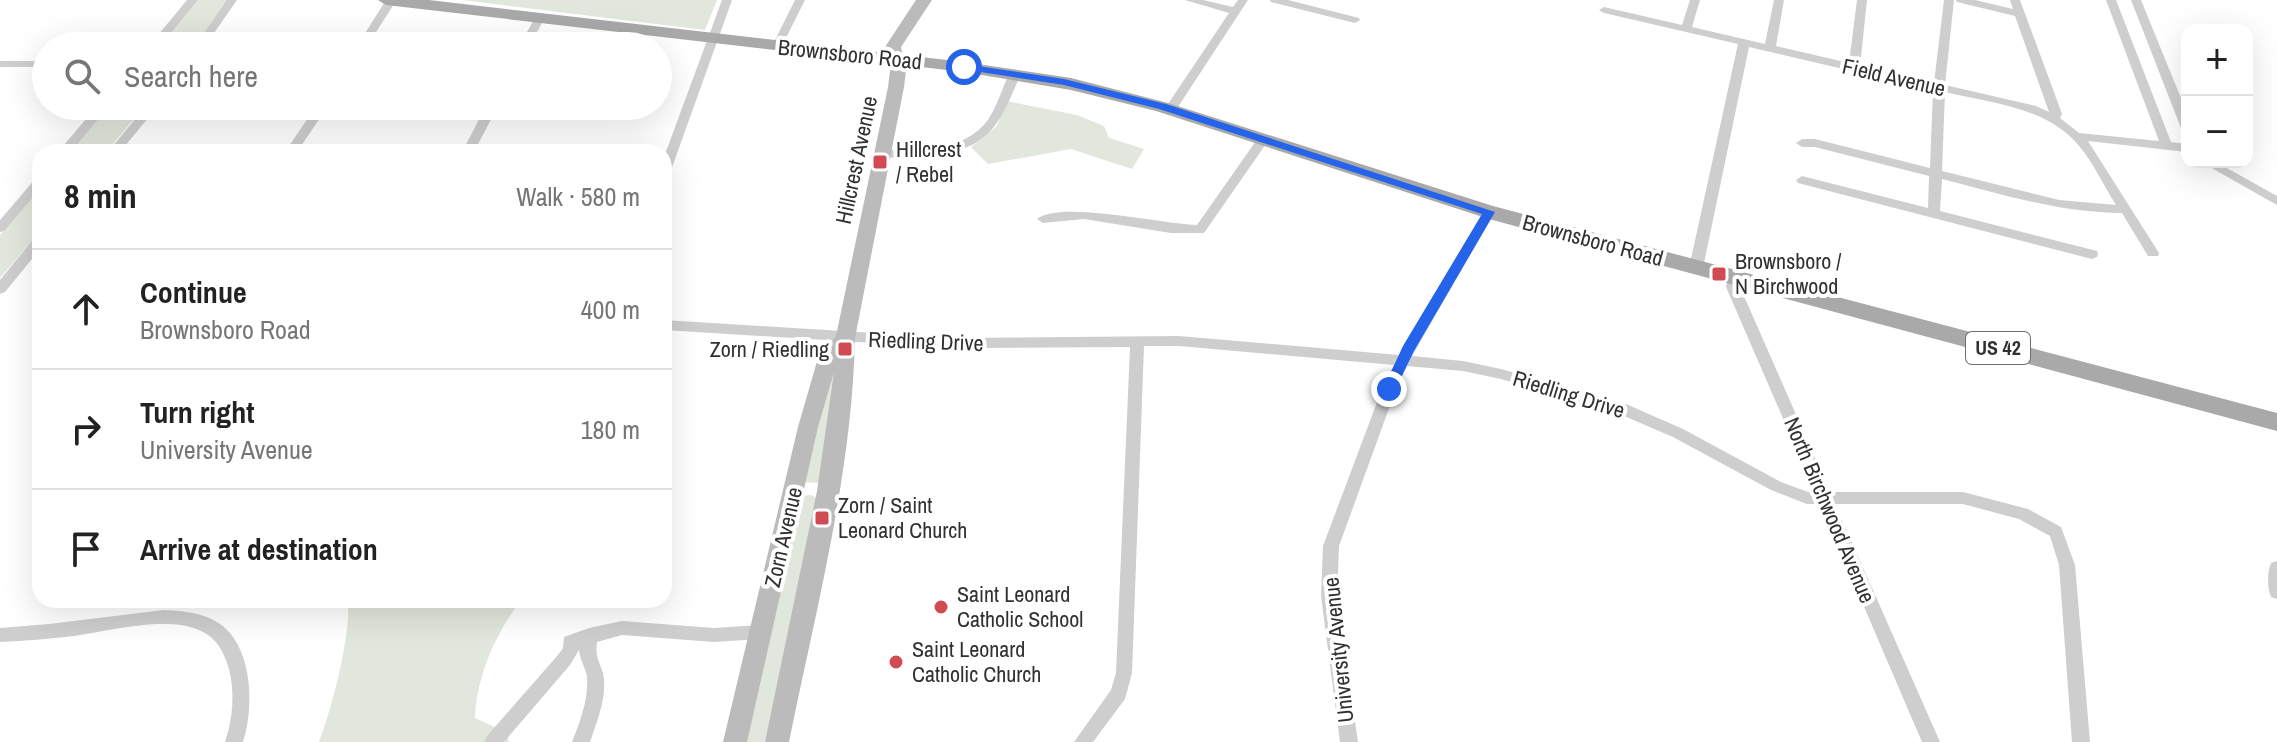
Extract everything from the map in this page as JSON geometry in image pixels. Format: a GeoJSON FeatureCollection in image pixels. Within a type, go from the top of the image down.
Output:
{"type":"FeatureCollection","features":[{"type":"Feature","properties":{"kind":"main road","name":"Brownsboro Road"},"geometry":{"type":"LineString","coordinates":[[388,0],[656,32]]}},
{"type":"Feature","properties":{"kind":"main road","name":"Hillcrest Avenue"},"geometry":{"type":"LineString","coordinates":[[845,338],[896,87],[898,71],[893,47],[924,0]]}},
{"type":"Feature","properties":{"kind":"main road","name":"Brownsboro Road"},"geometry":{"type":"LineString","coordinates":[[672,34],[1015,74],[1071,84],[1170,110],[1489,212],[2277,422]]}},
{"type":"Feature","properties":{"kind":"main road","name":"Zorn Avenue"},"geometry":{"type":"LineString","coordinates":[[735,742],[808,427],[828,358],[845,338]]}},
{"type":"Feature","properties":{"kind":"main road","name":"Zorn Avenue"},"geometry":{"type":"LineString","coordinates":[[777,742],[828,491],[844,374],[845,338]]}},
{"type":"Feature","properties":{"kind":"street"},"geometry":{"type":"LineString","coordinates":[[166,32],[193,0]]}},
{"type":"Feature","properties":{"kind":"street"},"geometry":{"type":"LineString","coordinates":[[210,32],[232,0]]}},
{"type":"Feature","properties":{"kind":"street"},"geometry":{"type":"LineString","coordinates":[[370,32],[388,0]]}},
{"type":"Feature","properties":{"kind":"street"},"geometry":{"type":"LineString","coordinates":[[672,152],[727,0]]}},
{"type":"Feature","properties":{"kind":"street"},"geometry":{"type":"LineString","coordinates":[[777,46],[800,0]]}},
{"type":"Feature","properties":{"kind":"street"},"geometry":{"type":"LineString","coordinates":[[1190,0],[1236,11]]}},
{"type":"Feature","properties":{"kind":"street"},"geometry":{"type":"LineString","coordinates":[[1170,110],[1243,0]]}},
{"type":"Feature","properties":{"kind":"street"},"geometry":{"type":"LineString","coordinates":[[1275,0],[1355,20]]}},
{"type":"Feature","properties":{"kind":"street"},"geometry":{"type":"LineString","coordinates":[[1686,29],[1695,0]]}},
{"type":"Feature","properties":{"kind":"street"},"geometry":{"type":"LineString","coordinates":[[1770,49],[1779,0]]}},
{"type":"Feature","properties":{"kind":"street"},"geometry":{"type":"LineString","coordinates":[[1854,68],[1862,0]]}},
{"type":"Feature","properties":{"kind":"street"},"geometry":{"type":"LineString","coordinates":[[1934,215],[1939,88],[1949,0]]}},
{"type":"Feature","properties":{"kind":"street"},"geometry":{"type":"LineString","coordinates":[[1961,0],[2017,6],[2057,116],[2054,119]]}},
{"type":"Feature","properties":{"kind":"street"},"geometry":{"type":"LineString","coordinates":[[2111,0],[2177,147]]}},
{"type":"Feature","properties":{"kind":"street"},"geometry":{"type":"LineString","coordinates":[[2136,0],[2181,113]]}},
{"type":"Feature","properties":{"kind":"street","name":"Field Avenue"},"geometry":{"type":"LineString","coordinates":[[1604,10],[2044,112],[2076,136]]}},
{"type":"Feature","properties":{"kind":"street"},"geometry":{"type":"LineString","coordinates":[[532,32],[540,18]]}},
{"type":"Feature","properties":{"kind":"street"},"geometry":{"type":"LineString","coordinates":[[1696,268],[1744,43]]}},
{"type":"Feature","properties":{"kind":"street"},"geometry":{"type":"LineString","coordinates":[[0,64],[32,64]]}},
{"type":"Feature","properties":{"kind":"street"},"geometry":{"type":"LineString","coordinates":[[882,154],[941,151],[972,141],[994,119],[1015,74]]}},
{"type":"Feature","properties":{"kind":"street"},"geometry":{"type":"LineString","coordinates":[[71,144],[91,120]]}},
{"type":"Feature","properties":{"kind":"street"},"geometry":{"type":"LineString","coordinates":[[121,144],[140,120]]}},
{"type":"Feature","properties":{"kind":"street"},"geometry":{"type":"LineString","coordinates":[[296,144],[313,120]]}},
{"type":"Feature","properties":{"kind":"street"},"geometry":{"type":"LineString","coordinates":[[472,144],[485,120]]}},
{"type":"Feature","properties":{"kind":"street"},"geometry":{"type":"LineString","coordinates":[[2076,136],[2177,147]]}},
{"type":"Feature","properties":{"kind":"street"},"geometry":{"type":"LineString","coordinates":[[2076,136],[2153,253]]}},
{"type":"Feature","properties":{"kind":"street"},"geometry":{"type":"LineString","coordinates":[[1043,219],[1084,215],[1171,229],[1200,230],[1262,141]]}},
{"type":"Feature","properties":{"kind":"street"},"geometry":{"type":"LineString","coordinates":[[1802,143],[1815,143],[2078,207],[2123,209]]}},
{"type":"Feature","properties":{"kind":"street"},"geometry":{"type":"LineString","coordinates":[[2218,168],[2277,201]]}},
{"type":"Feature","properties":{"kind":"street"},"geometry":{"type":"LineString","coordinates":[[1802,180],[2092,254]]}},
{"type":"Feature","properties":{"kind":"street"},"geometry":{"type":"LineString","coordinates":[[0,228],[32,190]]}},
{"type":"Feature","properties":{"kind":"street","name":"University Avenue"},"geometry":{"type":"LineString","coordinates":[[1349,742],[1329,596],[1331,546],[1392,382],[1489,212]]}},
{"type":"Feature","properties":{"kind":"street"},"geometry":{"type":"LineString","coordinates":[[0,289],[32,250]]}},
{"type":"Feature","properties":{"kind":"street","name":"North Birchwood Avenue"},"geometry":{"type":"LineString","coordinates":[[1733,278],[1733,287],[1931,742]]}},
{"type":"Feature","properties":{"kind":"street"},"geometry":{"type":"LineString","coordinates":[[672,325],[796,331],[845,338]]}},
{"type":"Feature","properties":{"kind":"street","name":"Riedling Drive"},"geometry":{"type":"LineString","coordinates":[[845,338],[954,343],[1179,341],[1434,362],[1501,374],[1621,408],[1678,433],[1776,486],[1807,498],[1967,498],[2035,519],[2056,532],[2067,565],[2081,742]]}},
{"type":"Feature","properties":{"kind":"street"},"geometry":{"type":"LineString","coordinates":[[1083,742],[1119,693],[1124,673],[1137,341]]}},
{"type":"Feature","properties":{"kind":"street"},"geometry":{"type":"LineString","coordinates":[[1364,358],[1381,369],[1392,382]]}},
{"type":"Feature","properties":{"kind":"street"},"geometry":{"type":"LineString","coordinates":[[2277,568],[2277,592]]}},
{"type":"Feature","properties":{"kind":"street"},"geometry":{"type":"LineString","coordinates":[[0,635],[160,616],[182,618],[213,628],[225,637],[234,651],[237,665],[240,706],[234,742]]}},
{"type":"Feature","properties":{"kind":"street"},"geometry":{"type":"LineString","coordinates":[[493,742],[564,660],[571,650],[570,642],[622,628],[714,635],[760,632]]}},
{"type":"Feature","properties":{"kind":"street"},"geometry":{"type":"LineString","coordinates":[[581,742],[594,697],[595,675],[587,655],[589,635]]}},
{"type":"Feature","properties":{"kind":"shaded area"},"geometry":{"type":"Polygon","coordinates":[[[198,0],[230,0],[206,32],[171,32],[198,0]]]}},
{"type":"Feature","properties":{"kind":"shaded area"},"geometry":{"type":"Polygon","coordinates":[[[462,0],[717,0],[705,30],[462,0]]]}},
{"type":"Feature","properties":{"kind":"shaded area"},"geometry":{"type":"Polygon","coordinates":[[[1006,101],[1077,115],[1104,126],[1109,138],[1144,149],[1132,169],[1071,149],[988,164],[971,147],[997,126],[1006,101]]]}},
{"type":"Feature","properties":{"kind":"shaded area"},"geometry":{"type":"Polygon","coordinates":[[[97,120],[133,120],[113,144],[77,144],[97,120]]]}},
{"type":"Feature","properties":{"kind":"shaded area"},"geometry":{"type":"Polygon","coordinates":[[[32,197],[32,240],[0,278],[0,235],[32,197]]]}},
{"type":"Feature","properties":{"kind":"shaded area"},"geometry":{"type":"Polygon","coordinates":[[[837,355],[820,483],[803,482],[837,355]]]}},
{"type":"Feature","properties":{"kind":"shaded area"},"geometry":{"type":"Polygon","coordinates":[[[811,495],[819,499],[771,742],[742,742],[802,496],[811,495]]]}},
{"type":"Feature","properties":{"kind":"shaded area"},"geometry":{"type":"Polygon","coordinates":[[[348,608],[516,608],[489,656],[479,686],[475,718],[507,733],[509,742],[319,742],[340,672],[348,608]]]}},
{"type":"Feature","properties":{"kind":"place","name":"Hillcrest / Rebel"},"geometry":{"type":"Point","coordinates":[880,162]}},
{"type":"Feature","properties":{"kind":"place","name":"Brownsboro / N Birchwood"},"geometry":{"type":"Point","coordinates":[1719,274]}},
{"type":"Feature","properties":{"kind":"place","name":"Zorn / Riedling"},"geometry":{"type":"Point","coordinates":[845,349]}},
{"type":"Feature","properties":{"kind":"place","name":"Zorn / Saint Leonard Church"},"geometry":{"type":"Point","coordinates":[822,518]}},
{"type":"Feature","properties":{"kind":"place","name":"Saint Leonard Catholic School"},"geometry":{"type":"Point","coordinates":[941,607]}},
{"type":"Feature","properties":{"kind":"place","name":"Saint Leonard Catholic Church"},"geometry":{"type":"Point","coordinates":[896,662]}},
{"type":"Feature","properties":{"kind":"route"},"geometry":{"type":"LineString","coordinates":[[964,67],[1064,82],[1162,107],[1489,212],[1408,350],[1389,389]]}}]}
